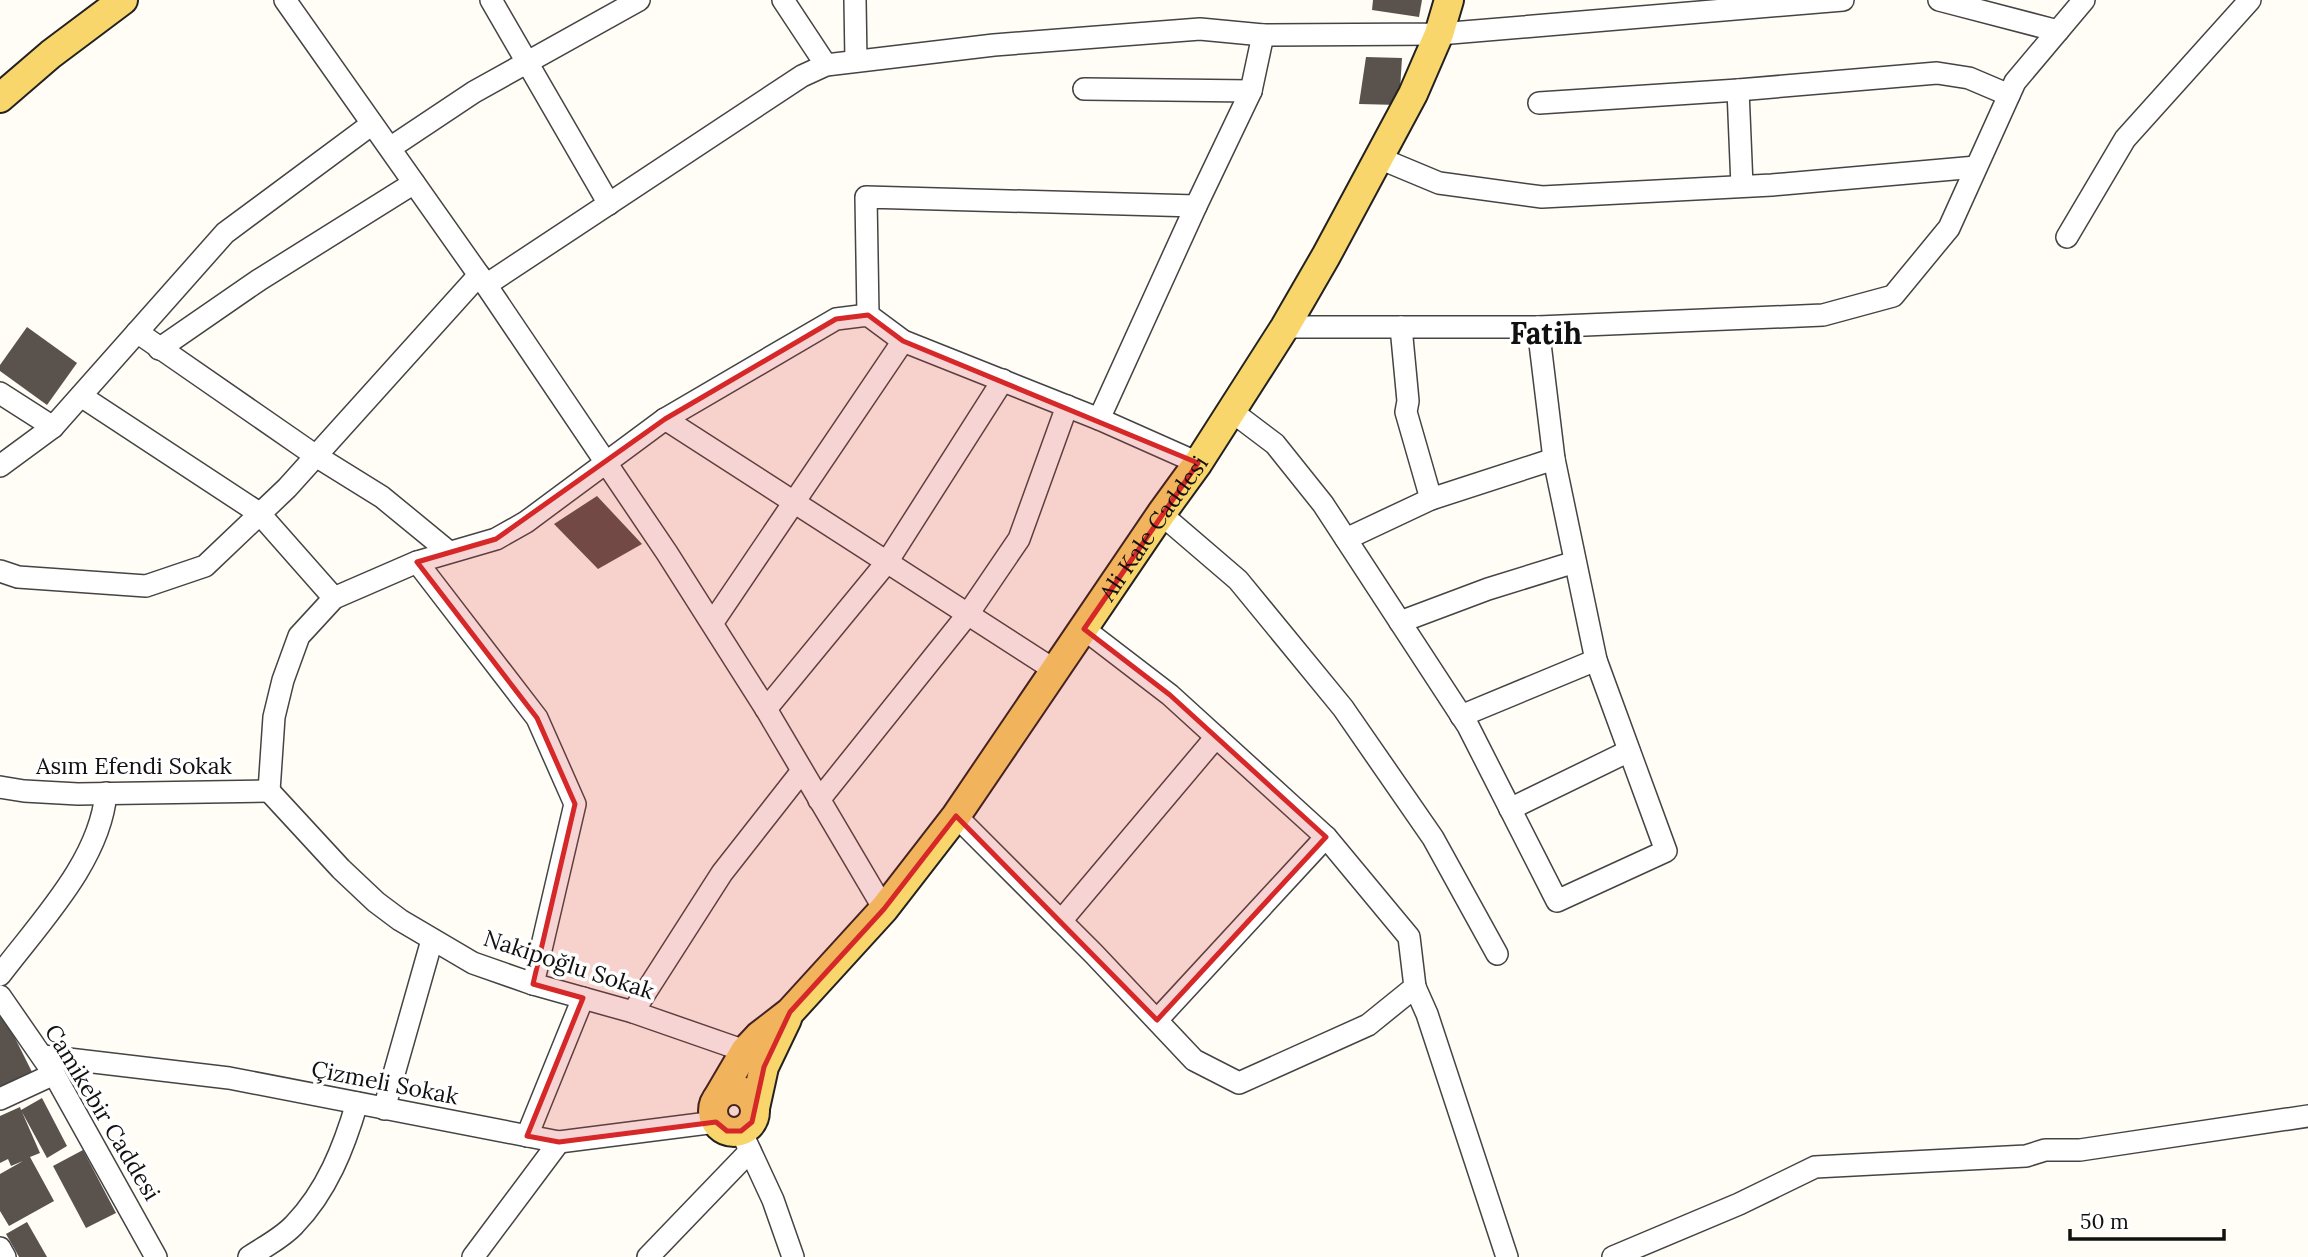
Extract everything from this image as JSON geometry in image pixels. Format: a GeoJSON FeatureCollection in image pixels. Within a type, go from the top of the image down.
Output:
{"type":"FeatureCollection","features":[{"type":"Feature","properties":{"kind":"main road"},"geometry":{"type":"LineString","coordinates":[[0,99],[51,54],[123,0]]}},
{"type":"Feature","properties":{"kind":"main road","name":"Ali Kale Caddesi"},"geometry":{"type":"LineString","coordinates":[[736,1122],[744,1051],[790,1012],[884,909],[956,816],[1198,463],[1285,327],[1413,94],[1439,34],[1449,0]]}},
{"type":"Feature","properties":{"kind":"main road","name":"Ali Kale Caddesi"},"geometry":{"type":"LineString","coordinates":[[736,1122],[790,1012]]}},
{"type":"Feature","properties":{"kind":"street"},"geometry":{"type":"LineString","coordinates":[[285,0],[482,280],[713,622],[884,909]]}},
{"type":"Feature","properties":{"kind":"street"},"geometry":{"type":"LineString","coordinates":[[491,0],[609,204]]}},
{"type":"Feature","properties":{"kind":"street"},"geometry":{"type":"LineString","coordinates":[[390,148],[474,92],[639,0]]}},
{"type":"Feature","properties":{"kind":"street"},"geometry":{"type":"LineString","coordinates":[[783,0],[826,65]]}},
{"type":"Feature","properties":{"kind":"street"},"geometry":{"type":"LineString","coordinates":[[855,0],[856,61]]}},
{"type":"Feature","properties":{"kind":"street"},"geometry":{"type":"LineString","coordinates":[[0,571],[18,577],[146,586],[205,566],[316,456],[482,280],[609,204],[802,76],[826,65],[994,45],[1200,29],[1263,35],[1439,34],[1843,0]]}},
{"type":"Feature","properties":{"kind":"street"},"geometry":{"type":"LineString","coordinates":[[1939,0],[2059,31]]}},
{"type":"Feature","properties":{"kind":"street"},"geometry":{"type":"LineString","coordinates":[[1285,327],[1538,327],[1822,315],[1893,296],[1949,228],[2015,82],[2084,0]]}},
{"type":"Feature","properties":{"kind":"street"},"geometry":{"type":"LineString","coordinates":[[2067,237],[2125,139],[2250,0]]}},
{"type":"Feature","properties":{"kind":"street"},"geometry":{"type":"LineString","coordinates":[[1099,419],[1251,91],[1263,35]]}},
{"type":"Feature","properties":{"kind":"street"},"geometry":{"type":"LineString","coordinates":[[1539,103],[1738,90],[1937,72],[1969,78],[2009,95]]}},
{"type":"Feature","properties":{"kind":"street"},"geometry":{"type":"LineString","coordinates":[[1084,89],[1251,91]]}},
{"type":"Feature","properties":{"kind":"street"},"geometry":{"type":"LineString","coordinates":[[1738,90],[1742,186]]}},
{"type":"Feature","properties":{"kind":"street"},"geometry":{"type":"LineString","coordinates":[[0,466],[53,427],[225,233],[372,124]]}},
{"type":"Feature","properties":{"kind":"street"},"geometry":{"type":"LineString","coordinates":[[1379,158],[1439,183],[1542,197],[1742,186],[1976,167]]}},
{"type":"Feature","properties":{"kind":"street"},"geometry":{"type":"LineString","coordinates":[[159,349],[259,280],[414,183]]}},
{"type":"Feature","properties":{"kind":"street"},"geometry":{"type":"LineString","coordinates":[[868,314],[866,197],[1196,206]]}},
{"type":"Feature","properties":{"kind":"street"},"geometry":{"type":"LineString","coordinates":[[269,791],[274,718],[283,680],[299,636],[334,598],[417,562],[496,539],[526,522],[665,419],[836,319],[868,314],[903,341],[1099,419],[1198,463]]}},
{"type":"Feature","properties":{"kind":"street"},"geometry":{"type":"LineString","coordinates":[[1401,327],[1408,401],[1406,412],[1431,499]]}},
{"type":"Feature","properties":{"kind":"street"},"geometry":{"type":"LineString","coordinates":[[1230,410],[1275,444],[1323,504],[1461,716],[1557,901],[1666,851],[1596,660],[1554,459],[1538,327]]}},
{"type":"Feature","properties":{"kind":"street"},"geometry":{"type":"LineString","coordinates":[[137,332],[316,456],[382,497],[449,552]]}},
{"type":"Feature","properties":{"kind":"street"},"geometry":{"type":"LineString","coordinates":[[713,622],[903,341]]}},
{"type":"Feature","properties":{"kind":"street"},"geometry":{"type":"LineString","coordinates":[[766,709],[887,562],[1003,380]]}},
{"type":"Feature","properties":{"kind":"street"},"geometry":{"type":"LineString","coordinates":[[0,393],[53,427]]}},
{"type":"Feature","properties":{"kind":"street"},"geometry":{"type":"LineString","coordinates":[[80,396],[260,513],[334,598]]}},
{"type":"Feature","properties":{"kind":"street"},"geometry":{"type":"LineString","coordinates":[[819,800],[968,614],[1019,539],[1067,406]]}},
{"type":"Feature","properties":{"kind":"street"},"geometry":{"type":"LineString","coordinates":[[665,419],[1056,671]]}},
{"type":"Feature","properties":{"kind":"street"},"geometry":{"type":"LineString","coordinates":[[1346,539],[1431,499],[1554,459]]}},
{"type":"Feature","properties":{"kind":"street"},"geometry":{"type":"LineString","coordinates":[[1161,514],[1238,580],[1343,708],[1433,838],[1497,954]]}},
{"type":"Feature","properties":{"kind":"street"},"geometry":{"type":"LineString","coordinates":[[417,562],[537,718],[575,804],[533,984]]}},
{"type":"Feature","properties":{"kind":"street"},"geometry":{"type":"LineString","coordinates":[[1400,622],[1488,589],[1576,562]]}},
{"type":"Feature","properties":{"kind":"street"},"geometry":{"type":"LineString","coordinates":[[1084,629],[1170,695],[1326,837],[1409,937],[1415,987],[1427,1014],[1507,1257]]}},
{"type":"Feature","properties":{"kind":"street"},"geometry":{"type":"LineString","coordinates":[[1461,716],[1596,660]]}},
{"type":"Feature","properties":{"kind":"street"},"geometry":{"type":"LineString","coordinates":[[1061,921],[1216,737]]}},
{"type":"Feature","properties":{"kind":"street"},"geometry":{"type":"LineString","coordinates":[[1510,809],[1629,751]]}},
{"type":"Feature","properties":{"kind":"street"},"geometry":{"type":"LineString","coordinates":[[633,1012],[722,873],[802,771]]}},
{"type":"Feature","properties":{"kind":"street","name":"Asım Efendi Sokak"},"geometry":{"type":"LineString","coordinates":[[0,787],[48,793],[269,791]]}},
{"type":"Feature","properties":{"kind":"street","name":"Nakipoğlu Sokak"},"geometry":{"type":"LineString","coordinates":[[269,791],[341,869],[376,902],[432,940],[473,963],[533,984],[633,1012],[744,1051]]}},
{"type":"Feature","properties":{"kind":"street"},"geometry":{"type":"LineString","coordinates":[[0,975],[59,898],[93,843],[104,810],[106,793]]}},
{"type":"Feature","properties":{"kind":"street"},"geometry":{"type":"LineString","coordinates":[[956,816],[1194,1060],[1239,1083],[1368,1025],[1415,987]]}},
{"type":"Feature","properties":{"kind":"street"},"geometry":{"type":"LineString","coordinates":[[1157,1020],[1326,837]]}},
{"type":"Feature","properties":{"kind":"street"},"geometry":{"type":"LineString","coordinates":[[384,1109],[432,940]]}},
{"type":"Feature","properties":{"kind":"street","name":"Camikebir Caddesi"},"geometry":{"type":"LineString","coordinates":[[0,996],[48,1065],[156,1257]]}},
{"type":"Feature","properties":{"kind":"street"},"geometry":{"type":"LineString","coordinates":[[527,1136],[583,998]]}},
{"type":"Feature","properties":{"kind":"street"},"geometry":{"type":"LineString","coordinates":[[0,1099],[48,1065]]}},
{"type":"Feature","properties":{"kind":"street","name":"Çizmeli Sokak"},"geometry":{"type":"LineString","coordinates":[[48,1065],[229,1078],[559,1142],[736,1122]]}},
{"type":"Feature","properties":{"kind":"street"},"geometry":{"type":"LineString","coordinates":[[249,1257],[293,1227],[309,1208],[345,1143],[357,1103]]}},
{"type":"Feature","properties":{"kind":"street"},"geometry":{"type":"LineString","coordinates":[[1613,1257],[1739,1204],[1815,1167],[2025,1156],[2045,1150],[2080,1150],[2308,1116]]}},
{"type":"Feature","properties":{"kind":"street"},"geometry":{"type":"LineString","coordinates":[[648,1257],[736,1122]]}},
{"type":"Feature","properties":{"kind":"street"},"geometry":{"type":"LineString","coordinates":[[736,1122],[773,1200],[793,1257]]}},
{"type":"Feature","properties":{"kind":"street"},"geometry":{"type":"LineString","coordinates":[[472,1257],[559,1142]]}},
{"type":"Feature","properties":{"kind":"street"},"geometry":{"type":"LineString","coordinates":[[0,1248],[5,1257]]}},
{"type":"Feature","properties":{"kind":"highlighted area"},"geometry":{"type":"Polygon","coordinates":[[[868,315],[903,341],[1198,463],[1084,629],[1170,695],[1326,837],[1157,1020],[956,816],[884,909],[790,1012],[764,1067],[752,1122],[741,1131],[727,1131],[716,1122],[559,1142],[527,1136],[583,998],[533,984],[575,804],[537,718],[417,562],[496,539],[665,419],[836,319],[868,315]]]}},
{"type":"Feature","properties":{"kind":"building"},"geometry":{"type":"Polygon","coordinates":[[[1373,0],[1422,0],[1419,17],[1372,10],[1373,0]]]}},
{"type":"Feature","properties":{"kind":"building"},"geometry":{"type":"Polygon","coordinates":[[[1366,57],[1402,58],[1399,105],[1359,104],[1366,57]]]}},
{"type":"Feature","properties":{"kind":"building"},"geometry":{"type":"Polygon","coordinates":[[[27,327],[77,363],[47,405],[0,371],[0,365],[27,327]]]}},
{"type":"Feature","properties":{"kind":"building"},"geometry":{"type":"Polygon","coordinates":[[[597,496],[642,544],[598,569],[554,524],[597,496]]]}},
{"type":"Feature","properties":{"kind":"building"},"geometry":{"type":"Polygon","coordinates":[[[0,1014],[33,1074],[0,1090],[0,1014]]]}},
{"type":"Feature","properties":{"kind":"building"},"geometry":{"type":"Polygon","coordinates":[[[42,1098],[67,1146],[47,1158],[22,1112],[40,1153],[30,1157],[54,1201],[9,1226],[0,1211],[0,1174],[23,1161],[11,1166],[8,1159],[0,1163],[0,1116],[20,1107],[21,1110],[42,1098]]]}},
{"type":"Feature","properties":{"kind":"building"},"geometry":{"type":"Polygon","coordinates":[[[83,1150],[116,1213],[86,1228],[53,1166],[83,1150]]]}},
{"type":"Feature","properties":{"kind":"building"},"geometry":{"type":"Polygon","coordinates":[[[27,1222],[47,1257],[19,1257],[6,1234],[27,1222]]]}},
{"type":"Feature","properties":{"kind":"district","name":"Fatih"},"geometry":{"type":"Point","coordinates":[1546,333]}}]}
